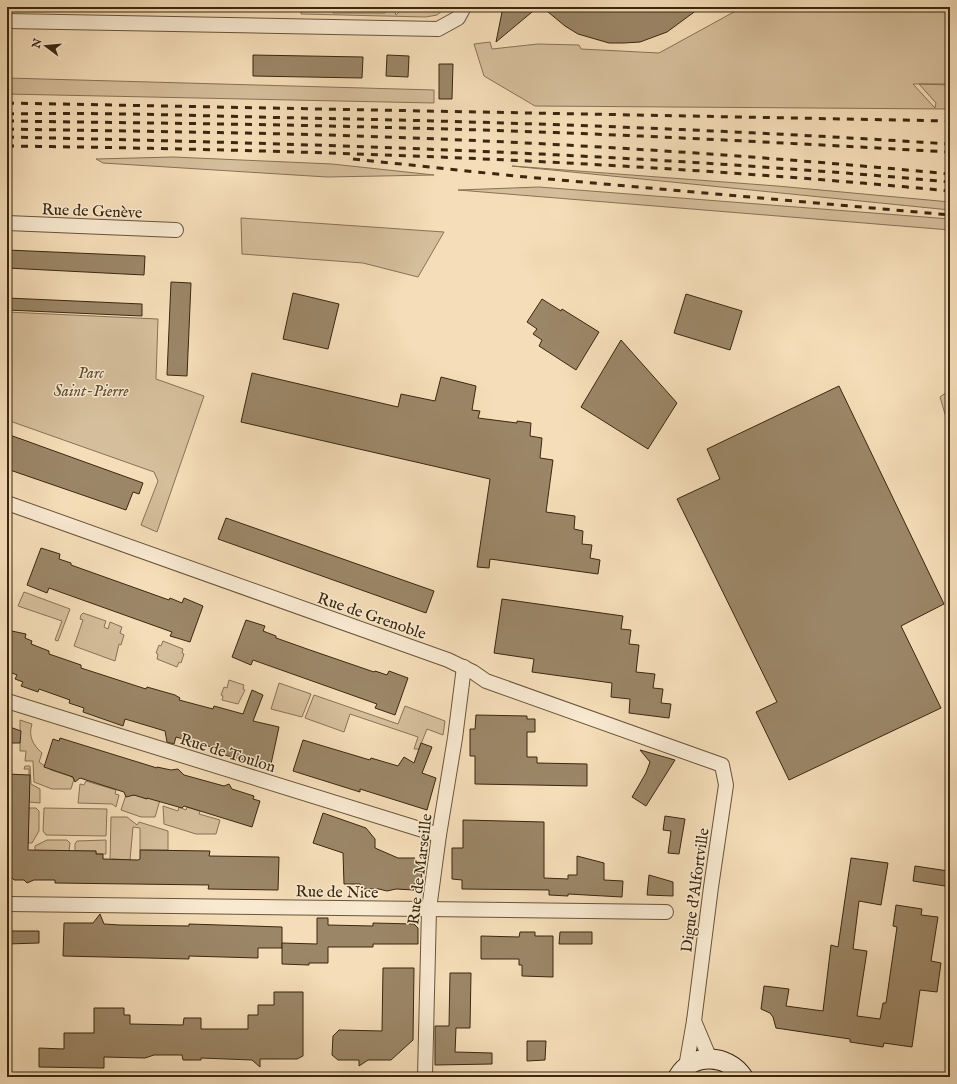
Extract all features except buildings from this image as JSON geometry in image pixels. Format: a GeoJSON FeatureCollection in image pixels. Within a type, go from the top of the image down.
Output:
{"type":"FeatureCollection","features":[{"type":"Feature","properties":{"kind":"street"},"geometry":{"type":"LineString","coordinates":[[7,21],[438,29],[458,18],[464,7]]}},
{"type":"Feature","properties":{"kind":"street","name":"Rue de Genève"},"geometry":{"type":"LineString","coordinates":[[7,223],[176,230]]}},
{"type":"Feature","properties":{"kind":"street","name":"Rue de Grenoble"},"geometry":{"type":"LineString","coordinates":[[7,503],[464,667],[486,680],[722,765]]}},
{"type":"Feature","properties":{"kind":"street","name":"Rue de Marseille"},"geometry":{"type":"LineString","coordinates":[[425,1077],[429,909],[439,835],[455,738],[464,667]]}},
{"type":"Feature","properties":{"kind":"street","name":"Rue de Toulon"},"geometry":{"type":"LineString","coordinates":[[7,701],[439,835]]}},
{"type":"Feature","properties":{"kind":"street","name":"Digue d'Alfortville"},"geometry":{"type":"LineString","coordinates":[[682,1072],[694,1021],[710,887],[726,785],[722,765]]}},
{"type":"Feature","properties":{"kind":"street","name":"Rue de Nice"},"geometry":{"type":"LineString","coordinates":[[7,904],[666,912]]}},
{"type":"Feature","properties":{"kind":"street"},"geometry":{"type":"LineString","coordinates":[[694,1021],[710,1058]]}},
{"type":"Feature","properties":{"kind":"street"},"geometry":{"type":"LineString","coordinates":[[682,1072],[702,1060],[710,1058],[722,1060],[732,1065],[743,1077]]}},
{"type":"Feature","properties":{"kind":"green space"},"geometry":{"type":"Polygon","coordinates":[[[302,7],[336,7],[333,13],[385,13],[389,7],[393,7],[396,15],[404,7],[447,7],[437,15],[426,17],[301,14],[302,7]]]}},
{"type":"Feature","properties":{"kind":"green space"},"geometry":{"type":"Polygon","coordinates":[[[743,7],[950,7],[950,84],[919,84],[950,85],[950,109],[535,106],[484,76],[474,44],[490,42],[492,49],[538,44],[579,45],[581,49],[659,53],[743,7]],[[913,84],[935,108],[936,103],[919,84],[913,84]]]}},
{"type":"Feature","properties":{"kind":"green space"},"geometry":{"type":"Polygon","coordinates":[[[7,78],[434,90],[434,103],[7,94],[7,78]]]}},
{"type":"Feature","properties":{"kind":"green space"},"geometry":{"type":"Polygon","coordinates":[[[173,157],[332,164],[434,175],[327,177],[103,163],[96,159],[173,157]]]}},
{"type":"Feature","properties":{"kind":"green space"},"geometry":{"type":"Polygon","coordinates":[[[512,166],[777,186],[950,202],[950,210],[512,166]]]}},
{"type":"Feature","properties":{"kind":"green space"},"geometry":{"type":"Polygon","coordinates":[[[539,187],[950,219],[950,230],[458,190],[539,187]]]}},
{"type":"Feature","properties":{"kind":"green space"},"geometry":{"type":"Polygon","coordinates":[[[241,218],[444,232],[418,277],[363,263],[242,254],[241,218]]]}},
{"type":"Feature","properties":{"kind":"green space","name":"Parc Saint-Pierre"},"geometry":{"type":"Polygon","coordinates":[[[7,312],[158,319],[156,379],[204,396],[157,532],[141,525],[158,481],[154,472],[7,420],[7,312]]]}},
{"type":"Feature","properties":{"kind":"green space"},"geometry":{"type":"Polygon","coordinates":[[[947,392],[950,398],[950,431],[940,397],[947,392]]]}},
{"type":"Feature","properties":{"kind":"green space"},"geometry":{"type":"Polygon","coordinates":[[[24,592],[70,609],[58,641],[55,640],[62,621],[18,606],[24,592]]]}},
{"type":"Feature","properties":{"kind":"green space"},"geometry":{"type":"Polygon","coordinates":[[[83,613],[106,621],[104,627],[108,629],[110,622],[122,627],[120,633],[124,635],[121,645],[119,644],[115,661],[74,646],[83,620],[80,619],[83,613]]]}},
{"type":"Feature","properties":{"kind":"green space"},"geometry":{"type":"Polygon","coordinates":[[[163,641],[183,649],[182,653],[184,654],[181,663],[179,662],[177,667],[157,659],[158,654],[156,653],[159,645],[161,646],[163,641]]]}},
{"type":"Feature","properties":{"kind":"green space"},"geometry":{"type":"Polygon","coordinates":[[[229,680],[244,685],[243,689],[245,690],[238,704],[222,700],[223,696],[221,695],[224,687],[227,688],[229,680]]]}},
{"type":"Feature","properties":{"kind":"green space"},"geometry":{"type":"Polygon","coordinates":[[[279,683],[311,694],[302,717],[271,709],[279,683]]]}},
{"type":"Feature","properties":{"kind":"green space"},"geometry":{"type":"Polygon","coordinates":[[[314,695],[398,724],[405,706],[445,721],[443,735],[427,729],[419,749],[414,749],[418,737],[350,714],[344,732],[305,718],[314,695]]]}},
{"type":"Feature","properties":{"kind":"green space"},"geometry":{"type":"Polygon","coordinates":[[[20,720],[32,724],[32,740],[42,753],[39,762],[51,770],[70,776],[74,779],[71,789],[52,789],[34,782],[33,761],[25,761],[26,751],[20,751],[20,720]]]}},
{"type":"Feature","properties":{"kind":"green space"},"geometry":{"type":"Polygon","coordinates":[[[25,766],[30,766],[31,784],[40,789],[40,803],[29,802],[29,769],[24,769],[25,766]]]}},
{"type":"Feature","properties":{"kind":"green space"},"geometry":{"type":"Polygon","coordinates":[[[86,781],[116,790],[115,794],[119,795],[116,807],[112,804],[78,803],[80,784],[84,785],[86,781]]]}},
{"type":"Feature","properties":{"kind":"green space"},"geometry":{"type":"Polygon","coordinates":[[[126,795],[135,795],[147,799],[148,796],[160,800],[155,817],[141,817],[121,810],[126,795]]]}},
{"type":"Feature","properties":{"kind":"green space"},"geometry":{"type":"Polygon","coordinates":[[[163,806],[178,811],[179,807],[186,810],[187,807],[200,811],[199,814],[220,820],[216,834],[196,834],[164,824],[163,806]]]}},
{"type":"Feature","properties":{"kind":"green space"},"geometry":{"type":"Polygon","coordinates":[[[29,808],[36,808],[39,811],[39,831],[32,843],[28,843],[29,808]]]}},
{"type":"Feature","properties":{"kind":"green space"},"geometry":{"type":"Polygon","coordinates":[[[44,808],[107,809],[106,836],[46,835],[43,831],[44,808]]]}},
{"type":"Feature","properties":{"kind":"green space"},"geometry":{"type":"Polygon","coordinates":[[[111,817],[127,817],[137,825],[139,822],[168,831],[168,850],[140,850],[140,828],[133,827],[130,860],[112,859],[110,863],[111,817]]]}},
{"type":"Feature","properties":{"kind":"green space"},"geometry":{"type":"Polygon","coordinates":[[[47,840],[67,840],[70,843],[69,851],[35,851],[35,846],[47,840]]]}},
{"type":"Feature","properties":{"kind":"green space"},"geometry":{"type":"Polygon","coordinates":[[[106,840],[106,854],[96,854],[96,851],[75,851],[75,844],[77,841],[106,840]]]}},
{"type":"Feature","properties":{"kind":"railway"},"geometry":{"type":"LineString","coordinates":[[7,103],[950,121]]}},
{"type":"Feature","properties":{"kind":"railway"},"geometry":{"type":"LineString","coordinates":[[7,114],[154,114],[545,124],[950,144]]}},
{"type":"Feature","properties":{"kind":"railway"},"geometry":{"type":"LineString","coordinates":[[7,121],[541,132],[950,152]]}},
{"type":"Feature","properties":{"kind":"railway"},"geometry":{"type":"LineString","coordinates":[[7,129],[285,134],[481,141],[716,154],[950,174]]}},
{"type":"Feature","properties":{"kind":"railway"},"geometry":{"type":"LineString","coordinates":[[7,137],[479,151],[714,164],[950,182]]}},
{"type":"Feature","properties":{"kind":"railway"},"geometry":{"type":"LineString","coordinates":[[7,146],[243,150],[479,159],[715,172],[950,191]]}},
{"type":"Feature","properties":{"kind":"railway"},"geometry":{"type":"LineString","coordinates":[[353,159],[515,176],[950,215]]}}]}
